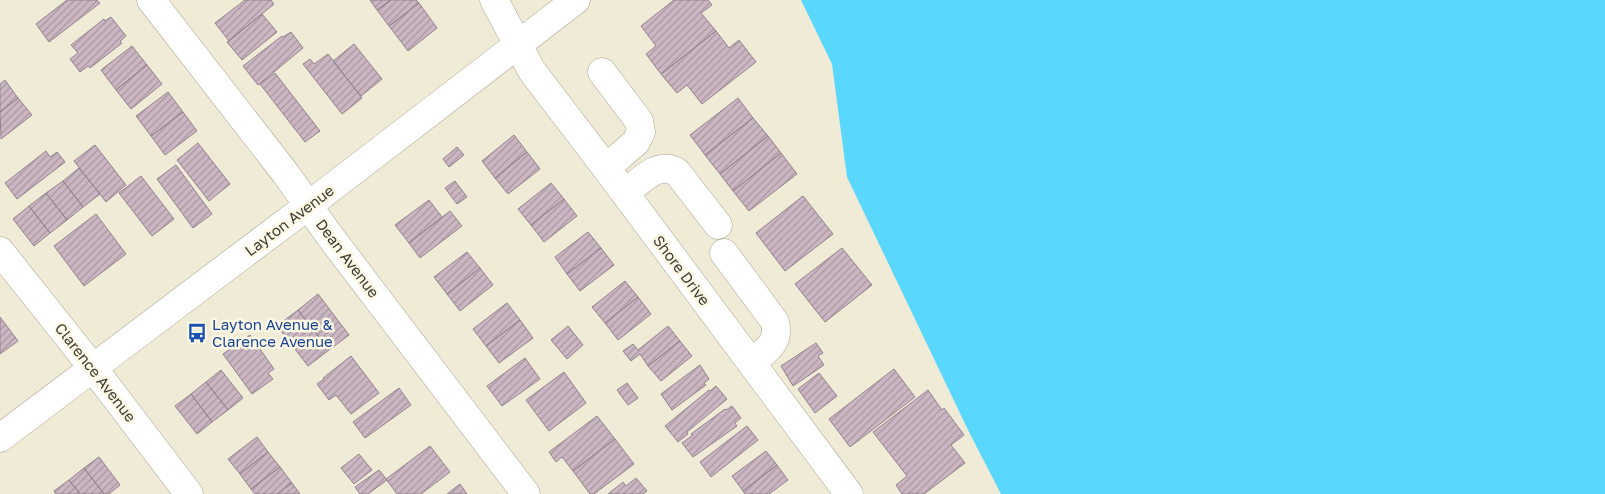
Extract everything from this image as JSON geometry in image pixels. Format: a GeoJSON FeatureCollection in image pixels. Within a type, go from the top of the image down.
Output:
{"type":"FeatureCollection","features":[{"type":"Feature","properties":{"kind":"street","name":"Dean Avenue"},"geometry":{"type":"LineString","coordinates":[[151,0],[309,205],[526,494]]}},
{"type":"Feature","properties":{"kind":"street","name":"Shore Drive"},"geometry":{"type":"LineString","coordinates":[[494,0],[532,71],[849,494]]}},
{"type":"Feature","properties":{"kind":"street","name":"Layton Avenue"},"geometry":{"type":"LineString","coordinates":[[0,438],[309,205],[576,0]]}},
{"type":"Feature","properties":{"kind":"street"},"geometry":{"type":"LineString","coordinates":[[602,72],[639,121],[641,132],[636,142],[606,168]]}},
{"type":"Feature","properties":{"kind":"street"},"geometry":{"type":"LineString","coordinates":[[625,193],[656,170],[663,167],[670,168],[677,172],[718,225]]}},
{"type":"Feature","properties":{"kind":"street","name":"Clarence Avenue"},"geometry":{"type":"LineString","coordinates":[[0,251],[190,494]]}},
{"type":"Feature","properties":{"kind":"street"},"geometry":{"type":"LineString","coordinates":[[724,253],[775,322],[778,332],[775,342],[752,363]]}},
{"type":"Feature","properties":{"kind":"water"},"geometry":{"type":"Polygon","coordinates":[[[801,0],[1605,0],[1605,494],[1001,494],[969,432],[847,177],[832,64],[801,0]]]}},
{"type":"Feature","properties":{"kind":"building"},"geometry":{"type":"Polygon","coordinates":[[[67,0],[97,0],[100,3],[49,42],[36,24],[67,0]]]}},
{"type":"Feature","properties":{"kind":"building"},"geometry":{"type":"Polygon","coordinates":[[[245,0],[271,0],[274,4],[229,41],[215,23],[245,0]]]}},
{"type":"Feature","properties":{"kind":"building"},"geometry":{"type":"Polygon","coordinates":[[[370,0],[391,0],[377,10],[370,0]]]}},
{"type":"Feature","properties":{"kind":"building"},"geometry":{"type":"Polygon","coordinates":[[[391,0],[416,0],[419,3],[389,26],[377,10],[391,0]]]}},
{"type":"Feature","properties":{"kind":"building"},"geometry":{"type":"Polygon","coordinates":[[[674,0],[708,0],[712,5],[701,13],[716,31],[661,74],[646,54],[656,46],[641,26],[674,0]]]}},
{"type":"Feature","properties":{"kind":"building"},"geometry":{"type":"Polygon","coordinates":[[[419,3],[437,28],[408,51],[389,26],[419,3]]]}},
{"type":"Feature","properties":{"kind":"building"},"geometry":{"type":"Polygon","coordinates":[[[262,14],[277,32],[242,60],[227,42],[262,14]]]}},
{"type":"Feature","properties":{"kind":"building"},"geometry":{"type":"Polygon","coordinates":[[[111,17],[126,36],[120,41],[122,43],[90,68],[88,66],[80,72],[70,59],[78,53],[71,45],[104,19],[105,21],[111,17]]]}},
{"type":"Feature","properties":{"kind":"building"},"geometry":{"type":"Polygon","coordinates":[[[716,31],[729,48],[739,40],[756,62],[702,104],[687,85],[677,93],[661,74],[716,31]]]}},
{"type":"Feature","properties":{"kind":"building"},"geometry":{"type":"Polygon","coordinates":[[[291,32],[303,48],[258,85],[243,66],[282,36],[291,32]]]}},
{"type":"Feature","properties":{"kind":"building"},"geometry":{"type":"Polygon","coordinates":[[[354,44],[382,79],[361,96],[333,61],[354,44]]]}},
{"type":"Feature","properties":{"kind":"building"},"geometry":{"type":"Polygon","coordinates":[[[132,46],[147,65],[116,90],[101,70],[132,46]]]}},
{"type":"Feature","properties":{"kind":"building"},"geometry":{"type":"Polygon","coordinates":[[[328,54],[362,98],[342,114],[303,64],[310,59],[314,64],[328,54]]]}},
{"type":"Feature","properties":{"kind":"building"},"geometry":{"type":"Polygon","coordinates":[[[147,65],[162,84],[131,109],[116,90],[147,65]]]}},
{"type":"Feature","properties":{"kind":"building"},"geometry":{"type":"Polygon","coordinates":[[[275,73],[320,131],[305,142],[260,84],[275,73]]]}},
{"type":"Feature","properties":{"kind":"building"},"geometry":{"type":"Polygon","coordinates":[[[5,80],[18,98],[0,112],[0,84],[5,80]]]}},
{"type":"Feature","properties":{"kind":"building"},"geometry":{"type":"Polygon","coordinates":[[[168,92],[183,112],[151,136],[136,116],[168,92]]]}},
{"type":"Feature","properties":{"kind":"building"},"geometry":{"type":"Polygon","coordinates":[[[18,98],[32,115],[1,139],[0,112],[18,98]]]}},
{"type":"Feature","properties":{"kind":"building"},"geometry":{"type":"Polygon","coordinates":[[[738,98],[753,118],[705,155],[690,135],[738,98]]]}},
{"type":"Feature","properties":{"kind":"building"},"geometry":{"type":"Polygon","coordinates":[[[183,112],[197,131],[165,155],[151,136],[183,112]]]}},
{"type":"Feature","properties":{"kind":"building"},"geometry":{"type":"Polygon","coordinates":[[[753,118],[768,136],[720,174],[705,155],[753,118]]]}},
{"type":"Feature","properties":{"kind":"building"},"geometry":{"type":"Polygon","coordinates":[[[514,135],[527,152],[495,178],[482,161],[514,135]]]}},
{"type":"Feature","properties":{"kind":"building"},"geometry":{"type":"Polygon","coordinates":[[[768,136],[781,153],[733,191],[720,174],[768,136]]]}},
{"type":"Feature","properties":{"kind":"building"},"geometry":{"type":"Polygon","coordinates":[[[198,143],[230,184],[209,201],[177,160],[198,143]]]}},
{"type":"Feature","properties":{"kind":"building"},"geometry":{"type":"Polygon","coordinates":[[[95,145],[126,185],[106,202],[74,161],[95,145]]]}},
{"type":"Feature","properties":{"kind":"building"},"geometry":{"type":"Polygon","coordinates":[[[457,147],[464,155],[449,167],[443,159],[457,147]]]}},
{"type":"Feature","properties":{"kind":"building"},"geometry":{"type":"Polygon","coordinates":[[[46,151],[50,157],[57,152],[65,162],[17,199],[5,183],[46,151]]]}},
{"type":"Feature","properties":{"kind":"building"},"geometry":{"type":"Polygon","coordinates":[[[527,152],[540,169],[508,194],[495,178],[527,152]]]}},
{"type":"Feature","properties":{"kind":"building"},"geometry":{"type":"Polygon","coordinates":[[[781,153],[797,174],[749,211],[733,191],[781,153]]]}},
{"type":"Feature","properties":{"kind":"building"},"geometry":{"type":"Polygon","coordinates":[[[176,165],[212,214],[193,228],[157,179],[176,165]]]}},
{"type":"Feature","properties":{"kind":"building"},"geometry":{"type":"Polygon","coordinates":[[[79,168],[100,194],[83,207],[63,181],[79,168]]]}},
{"type":"Feature","properties":{"kind":"building"},"geometry":{"type":"Polygon","coordinates":[[[141,176],[174,219],[152,236],[119,193],[141,176]]]}},
{"type":"Feature","properties":{"kind":"building"},"geometry":{"type":"Polygon","coordinates":[[[63,181],[83,207],[67,220],[46,193],[63,181]]]}},
{"type":"Feature","properties":{"kind":"building"},"geometry":{"type":"Polygon","coordinates":[[[455,181],[467,197],[457,204],[445,188],[455,181]]]}},
{"type":"Feature","properties":{"kind":"building"},"geometry":{"type":"Polygon","coordinates":[[[551,183],[564,199],[531,225],[518,209],[551,183]]]}},
{"type":"Feature","properties":{"kind":"building"},"geometry":{"type":"Polygon","coordinates":[[[46,193],[67,220],[50,233],[29,206],[46,193]]]}},
{"type":"Feature","properties":{"kind":"building"},"geometry":{"type":"Polygon","coordinates":[[[803,196],[833,234],[785,271],[756,233],[803,196]]]}},
{"type":"Feature","properties":{"kind":"building"},"geometry":{"type":"Polygon","coordinates":[[[564,199],[577,216],[544,242],[531,225],[564,199]]]}},
{"type":"Feature","properties":{"kind":"building"},"geometry":{"type":"Polygon","coordinates":[[[429,200],[442,217],[409,243],[395,225],[429,200]]]}},
{"type":"Feature","properties":{"kind":"building"},"geometry":{"type":"Polygon","coordinates":[[[29,206],[50,233],[34,246],[13,219],[29,206]]]}},
{"type":"Feature","properties":{"kind":"building"},"geometry":{"type":"Polygon","coordinates":[[[450,211],[462,226],[420,258],[409,243],[450,211]]]}},
{"type":"Feature","properties":{"kind":"building"},"geometry":{"type":"Polygon","coordinates":[[[96,214],[126,254],[84,286],[54,246],[96,214]]]}},
{"type":"Feature","properties":{"kind":"building"},"geometry":{"type":"Polygon","coordinates":[[[588,232],[601,248],[567,274],[555,257],[588,232]]]}},
{"type":"Feature","properties":{"kind":"building"},"geometry":{"type":"Polygon","coordinates":[[[601,248],[614,265],[580,291],[567,274],[601,248]]]}},
{"type":"Feature","properties":{"kind":"building"},"geometry":{"type":"Polygon","coordinates":[[[842,248],[872,285],[825,322],[795,284],[842,248]]]}},
{"type":"Feature","properties":{"kind":"building"},"geometry":{"type":"Polygon","coordinates":[[[467,252],[480,268],[447,294],[434,277],[467,252]]]}},
{"type":"Feature","properties":{"kind":"building"},"geometry":{"type":"Polygon","coordinates":[[[480,268],[493,285],[460,311],[447,294],[480,268]]]}},
{"type":"Feature","properties":{"kind":"building"},"geometry":{"type":"Polygon","coordinates":[[[625,281],[638,297],[605,323],[592,307],[625,281]]]}},
{"type":"Feature","properties":{"kind":"building"},"geometry":{"type":"Polygon","coordinates":[[[318,294],[349,335],[329,350],[298,310],[318,294]]]}},
{"type":"Feature","properties":{"kind":"building"},"geometry":{"type":"Polygon","coordinates":[[[638,297],[651,314],[618,340],[605,323],[638,297]]]}},
{"type":"Feature","properties":{"kind":"building"},"geometry":{"type":"Polygon","coordinates":[[[507,303],[520,320],[486,346],[473,329],[507,303]]]}},
{"type":"Feature","properties":{"kind":"building"},"geometry":{"type":"Polygon","coordinates":[[[298,310],[329,350],[308,366],[277,326],[298,310]]]}},
{"type":"Feature","properties":{"kind":"building"},"geometry":{"type":"Polygon","coordinates":[[[0,317],[18,341],[0,354],[0,317]]]}},
{"type":"Feature","properties":{"kind":"building"},"geometry":{"type":"Polygon","coordinates":[[[520,320],[533,338],[499,363],[486,346],[520,320]]]}},
{"type":"Feature","properties":{"kind":"building"},"geometry":{"type":"Polygon","coordinates":[[[568,326],[583,345],[567,359],[551,340],[568,326]]]}},
{"type":"Feature","properties":{"kind":"building"},"geometry":{"type":"Polygon","coordinates":[[[668,326],[680,341],[648,366],[640,354],[631,361],[623,351],[633,344],[638,350],[668,326]]]}},
{"type":"Feature","properties":{"kind":"building"},"geometry":{"type":"Polygon","coordinates":[[[250,335],[274,369],[268,373],[273,379],[252,394],[223,354],[250,335]]]}},
{"type":"Feature","properties":{"kind":"building"},"geometry":{"type":"Polygon","coordinates":[[[680,341],[692,356],[661,381],[648,366],[680,341]]]}},
{"type":"Feature","properties":{"kind":"building"},"geometry":{"type":"Polygon","coordinates":[[[816,343],[823,353],[818,356],[824,365],[793,386],[781,366],[816,343]]]}},
{"type":"Feature","properties":{"kind":"building"},"geometry":{"type":"Polygon","coordinates":[[[351,356],[379,393],[351,414],[336,395],[329,400],[317,384],[351,356]]]}},
{"type":"Feature","properties":{"kind":"building"},"geometry":{"type":"Polygon","coordinates":[[[525,358],[540,379],[502,406],[487,386],[525,358]]]}},
{"type":"Feature","properties":{"kind":"building"},"geometry":{"type":"Polygon","coordinates":[[[700,365],[709,379],[704,383],[706,385],[672,410],[661,394],[700,365]]]}},
{"type":"Feature","properties":{"kind":"building"},"geometry":{"type":"Polygon","coordinates":[[[894,369],[915,397],[850,447],[829,419],[894,369]]]}},
{"type":"Feature","properties":{"kind":"building"},"geometry":{"type":"Polygon","coordinates":[[[221,370],[243,398],[228,410],[206,382],[221,370]]]}},
{"type":"Feature","properties":{"kind":"building"},"geometry":{"type":"Polygon","coordinates":[[[564,372],[586,403],[549,431],[526,400],[564,372]]]}},
{"type":"Feature","properties":{"kind":"building"},"geometry":{"type":"Polygon","coordinates":[[[819,373],[837,396],[815,413],[798,389],[819,373]]]}},
{"type":"Feature","properties":{"kind":"building"},"geometry":{"type":"Polygon","coordinates":[[[206,382],[228,410],[212,422],[191,394],[206,382]]]}},
{"type":"Feature","properties":{"kind":"building"},"geometry":{"type":"Polygon","coordinates":[[[627,383],[638,398],[628,405],[617,390],[627,383]]]}},
{"type":"Feature","properties":{"kind":"building"},"geometry":{"type":"Polygon","coordinates":[[[716,386],[727,399],[687,432],[688,434],[678,442],[665,426],[716,386]]]}},
{"type":"Feature","properties":{"kind":"building"},"geometry":{"type":"Polygon","coordinates":[[[399,388],[411,405],[365,438],[353,422],[399,388]]]}},
{"type":"Feature","properties":{"kind":"building"},"geometry":{"type":"Polygon","coordinates":[[[928,390],[942,410],[944,408],[964,435],[951,445],[965,463],[924,494],[902,494],[896,485],[907,476],[873,432],[928,390]]]}},
{"type":"Feature","properties":{"kind":"building"},"geometry":{"type":"Polygon","coordinates":[[[191,394],[212,422],[197,434],[175,406],[191,394]]]}},
{"type":"Feature","properties":{"kind":"building"},"geometry":{"type":"Polygon","coordinates":[[[732,406],[741,418],[735,423],[737,426],[693,457],[682,443],[693,435],[691,434],[732,406]]]}},
{"type":"Feature","properties":{"kind":"building"},"geometry":{"type":"Polygon","coordinates":[[[597,416],[615,439],[573,471],[562,457],[556,462],[549,452],[597,416]]]}},
{"type":"Feature","properties":{"kind":"building"},"geometry":{"type":"Polygon","coordinates":[[[747,426],[758,440],[711,477],[700,462],[747,426]]]}},
{"type":"Feature","properties":{"kind":"building"},"geometry":{"type":"Polygon","coordinates":[[[257,437],[268,452],[240,474],[228,459],[257,437]]]}},
{"type":"Feature","properties":{"kind":"building"},"geometry":{"type":"Polygon","coordinates":[[[615,439],[634,464],[594,494],[590,494],[573,471],[615,439]]]}},
{"type":"Feature","properties":{"kind":"building"},"geometry":{"type":"Polygon","coordinates":[[[430,446],[450,472],[421,494],[397,494],[386,479],[430,446]]]}},
{"type":"Feature","properties":{"kind":"building"},"geometry":{"type":"Polygon","coordinates":[[[766,451],[777,465],[743,491],[732,476],[766,451]]]}},
{"type":"Feature","properties":{"kind":"building"},"geometry":{"type":"Polygon","coordinates":[[[268,452],[280,467],[251,489],[240,474],[268,452]]]}},
{"type":"Feature","properties":{"kind":"building"},"geometry":{"type":"Polygon","coordinates":[[[359,454],[372,470],[354,484],[341,468],[359,454]]]}},
{"type":"Feature","properties":{"kind":"building"},"geometry":{"type":"Polygon","coordinates":[[[99,457],[120,485],[109,494],[104,494],[84,468],[99,457]]]}},
{"type":"Feature","properties":{"kind":"building"},"geometry":{"type":"Polygon","coordinates":[[[777,465],[788,480],[769,494],[745,494],[743,491],[777,465]]]}},
{"type":"Feature","properties":{"kind":"building"},"geometry":{"type":"Polygon","coordinates":[[[280,467],[292,483],[277,494],[255,494],[251,489],[280,467]]]}},
{"type":"Feature","properties":{"kind":"building"},"geometry":{"type":"Polygon","coordinates":[[[84,468],[104,494],[80,494],[69,480],[84,468]]]}},
{"type":"Feature","properties":{"kind":"building"},"geometry":{"type":"Polygon","coordinates":[[[379,470],[387,480],[368,494],[360,494],[355,487],[379,470]]]}},
{"type":"Feature","properties":{"kind":"building"},"geometry":{"type":"Polygon","coordinates":[[[636,478],[647,491],[643,494],[608,494],[623,482],[626,486],[636,478]]]}},
{"type":"Feature","properties":{"kind":"building"},"geometry":{"type":"Polygon","coordinates":[[[69,480],[80,494],[56,494],[54,491],[69,480]]]}},
{"type":"Feature","properties":{"kind":"building"},"geometry":{"type":"Polygon","coordinates":[[[292,483],[300,494],[277,494],[292,483]]]}},
{"type":"Feature","properties":{"kind":"building"},"geometry":{"type":"Polygon","coordinates":[[[460,484],[467,494],[447,494],[460,484]]]}},
{"type":"Feature","properties":{"kind":"place","name":"Layton Avenue & Clarence Avenue"},"geometry":{"type":"Point","coordinates":[197,333]}}]}
